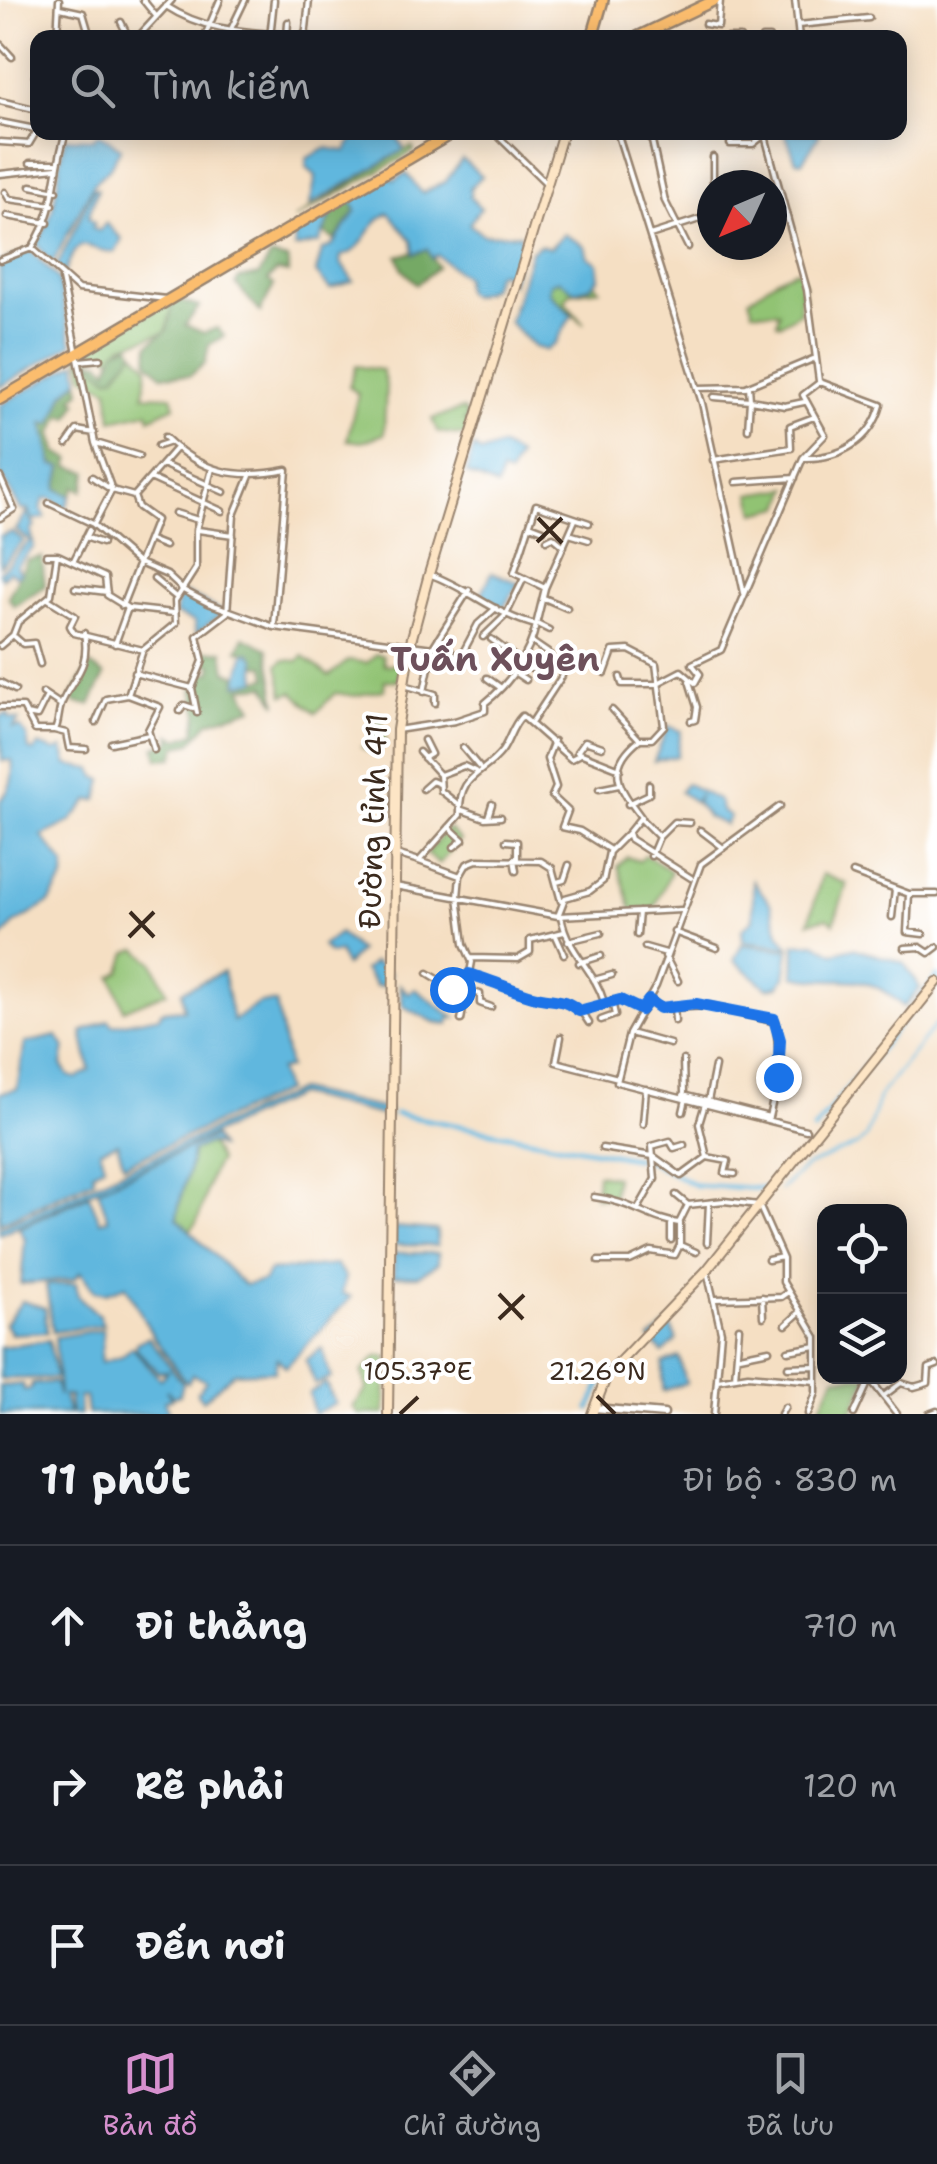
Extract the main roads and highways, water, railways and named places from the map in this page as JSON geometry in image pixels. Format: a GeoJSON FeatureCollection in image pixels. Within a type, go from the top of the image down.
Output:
{"type":"FeatureCollection","features":[{"type":"Feature","properties":{"kind":"main road"},"geometry":{"type":"LineString","coordinates":[[594,30],[603,0]]}},
{"type":"Feature","properties":{"kind":"main road"},"geometry":{"type":"LineString","coordinates":[[653,30],[718,0]]}},
{"type":"Feature","properties":{"kind":"main road"},"geometry":{"type":"LineString","coordinates":[[0,398],[78,357],[168,299],[440,140]]}},
{"type":"Feature","properties":{"kind":"main road","name":"Đường tỉnh 411"},"geometry":{"type":"LineString","coordinates":[[388,1414],[397,730],[410,645],[428,574],[561,140]]}},
{"type":"Feature","properties":{"kind":"main road"},"geometry":{"type":"LineString","coordinates":[[593,1411],[608,1374],[707,1270],[937,982]]}},
{"type":"Feature","properties":{"kind":"water"},"geometry":{"type":"Polygon","coordinates":[[[65,140],[108,140],[121,148],[109,169],[94,183],[52,264],[37,244],[53,206],[65,140]]]}},
{"type":"Feature","properties":{"kind":"water"},"geometry":{"type":"Polygon","coordinates":[[[353,140],[399,140],[404,150],[310,205],[316,176],[306,167],[307,158],[327,148],[346,151],[353,140]]]}},
{"type":"Feature","properties":{"kind":"water"},"geometry":{"type":"Polygon","coordinates":[[[788,140],[816,140],[802,162],[796,161],[788,140]]]}},
{"type":"Feature","properties":{"kind":"water"},"geometry":{"type":"Polygon","coordinates":[[[462,159],[482,176],[470,188],[470,197],[481,208],[469,224],[484,235],[520,234],[522,243],[511,284],[502,272],[496,274],[491,288],[471,296],[465,291],[464,277],[437,255],[432,259],[427,249],[414,254],[412,241],[389,213],[356,249],[341,256],[340,262],[353,281],[330,289],[316,273],[322,250],[332,246],[356,211],[350,197],[385,176],[395,180],[406,173],[422,193],[445,182],[462,159]]]}},
{"type":"Feature","properties":{"kind":"water"},"geometry":{"type":"Polygon","coordinates":[[[94,188],[98,189],[88,217],[95,223],[92,227],[99,231],[106,223],[122,239],[115,252],[79,247],[64,275],[56,268],[94,188]]]}},
{"type":"Feature","properties":{"kind":"water"},"geometry":{"type":"Polygon","coordinates":[[[328,210],[331,216],[319,243],[295,248],[294,230],[328,210]]]}},
{"type":"Feature","properties":{"kind":"water"},"geometry":{"type":"Polygon","coordinates":[[[564,234],[585,246],[588,257],[598,263],[599,278],[590,287],[575,291],[559,280],[551,283],[549,292],[572,315],[555,344],[546,350],[534,347],[509,322],[531,251],[540,245],[550,248],[564,234]]]}},
{"type":"Feature","properties":{"kind":"water"},"geometry":{"type":"Polygon","coordinates":[[[30,250],[58,278],[72,344],[0,387],[0,262],[30,250]]]}},
{"type":"Feature","properties":{"kind":"water"},"geometry":{"type":"Polygon","coordinates":[[[77,362],[79,380],[64,394],[52,424],[43,423],[53,465],[62,467],[57,489],[71,496],[65,509],[51,498],[44,499],[41,509],[46,518],[33,520],[28,510],[21,510],[0,474],[0,405],[77,362]]]}},
{"type":"Feature","properties":{"kind":"water"},"geometry":{"type":"Polygon","coordinates":[[[500,446],[518,456],[509,475],[501,472],[497,487],[466,473],[474,447],[481,453],[500,446]]]}},
{"type":"Feature","properties":{"kind":"water"},"geometry":{"type":"Polygon","coordinates":[[[27,512],[35,527],[31,530],[34,547],[16,566],[21,573],[17,576],[9,571],[2,578],[0,572],[30,541],[16,530],[27,512]]]}},
{"type":"Feature","properties":{"kind":"water"},"geometry":{"type":"Polygon","coordinates":[[[12,532],[24,541],[0,566],[0,536],[12,532]]]}},
{"type":"Feature","properties":{"kind":"water"},"geometry":{"type":"Polygon","coordinates":[[[492,572],[519,583],[502,610],[481,595],[492,572]]]}},
{"type":"Feature","properties":{"kind":"water"},"geometry":{"type":"Polygon","coordinates":[[[186,593],[224,612],[195,635],[195,622],[175,614],[178,600],[186,593]]]}},
{"type":"Feature","properties":{"kind":"water"},"geometry":{"type":"Polygon","coordinates":[[[248,652],[255,658],[257,680],[237,685],[244,655],[248,652]]]}},
{"type":"Feature","properties":{"kind":"water"},"geometry":{"type":"Polygon","coordinates":[[[8,713],[9,718],[19,720],[13,728],[20,727],[27,736],[29,750],[35,751],[38,745],[56,751],[63,748],[68,765],[93,769],[96,777],[103,780],[98,800],[89,800],[70,822],[42,836],[65,865],[64,879],[49,903],[13,925],[0,941],[0,801],[13,772],[12,760],[2,761],[0,716],[8,713]]]}},
{"type":"Feature","properties":{"kind":"water"},"geometry":{"type":"Polygon","coordinates":[[[668,726],[681,731],[677,756],[654,761],[668,726]]]}},
{"type":"Feature","properties":{"kind":"water"},"geometry":{"type":"Polygon","coordinates":[[[686,783],[719,801],[721,810],[730,816],[725,825],[708,817],[696,803],[700,794],[695,802],[680,792],[686,783]]]}},
{"type":"Feature","properties":{"kind":"water"},"geometry":{"type":"Polygon","coordinates":[[[753,881],[770,903],[780,935],[790,947],[743,941],[742,929],[753,920],[753,881]]]}},
{"type":"Feature","properties":{"kind":"water"},"geometry":{"type":"Polygon","coordinates":[[[339,933],[359,951],[345,966],[339,952],[330,954],[322,946],[339,933]]]}},
{"type":"Feature","properties":{"kind":"water"},"geometry":{"type":"Polygon","coordinates":[[[815,943],[834,953],[853,948],[904,963],[920,988],[904,1007],[875,986],[862,982],[794,976],[795,944],[815,943]]]}},
{"type":"Feature","properties":{"kind":"water"},"geometry":{"type":"Polygon","coordinates":[[[742,944],[789,950],[785,977],[779,986],[767,988],[734,960],[742,944]]]}},
{"type":"Feature","properties":{"kind":"water"},"geometry":{"type":"Polygon","coordinates":[[[374,962],[390,973],[389,985],[376,986],[364,970],[374,962]]]}},
{"type":"Feature","properties":{"kind":"water"},"geometry":{"type":"Polygon","coordinates":[[[223,972],[233,1021],[259,1003],[276,1003],[289,1068],[279,1070],[285,1091],[124,1165],[117,1143],[100,1150],[104,1166],[93,1171],[94,1179],[0,1223],[0,1093],[17,1089],[25,1043],[57,1036],[65,1047],[62,1065],[69,1076],[77,1078],[90,1070],[82,1032],[109,1020],[113,1025],[160,1016],[161,1011],[184,1009],[182,991],[223,972]]]}},
{"type":"Feature","properties":{"kind":"water"},"geometry":{"type":"Polygon","coordinates":[[[400,985],[408,993],[415,989],[455,1018],[450,1018],[449,1024],[434,1022],[403,1006],[400,985]]]}},
{"type":"Feature","properties":{"kind":"water"},"geometry":{"type":"Polygon","coordinates":[[[298,1090],[389,1110],[389,1117],[297,1095],[0,1234],[0,1227],[298,1090]]]}},
{"type":"Feature","properties":{"kind":"water"},"geometry":{"type":"Polygon","coordinates":[[[213,1137],[219,1147],[210,1143],[192,1151],[177,1218],[244,1285],[264,1281],[269,1271],[336,1265],[345,1277],[342,1293],[351,1297],[286,1367],[277,1358],[275,1371],[234,1373],[203,1400],[197,1393],[206,1381],[192,1374],[188,1383],[185,1381],[154,1338],[126,1286],[106,1293],[94,1291],[81,1272],[74,1279],[21,1284],[25,1239],[19,1228],[89,1195],[100,1221],[108,1219],[98,1189],[213,1137]]]}},
{"type":"Feature","properties":{"kind":"water"},"geometry":{"type":"Polygon","coordinates":[[[394,1227],[437,1230],[437,1246],[394,1245],[394,1227]]]}},
{"type":"Feature","properties":{"kind":"water"},"geometry":{"type":"Polygon","coordinates":[[[394,1253],[438,1253],[438,1263],[418,1276],[393,1276],[394,1253]]]}},
{"type":"Feature","properties":{"kind":"water"},"geometry":{"type":"Polygon","coordinates":[[[76,1283],[78,1296],[99,1315],[103,1325],[53,1332],[46,1285],[76,1283]]]}},
{"type":"Feature","properties":{"kind":"water"},"geometry":{"type":"Polygon","coordinates":[[[22,1301],[45,1308],[47,1332],[11,1334],[5,1324],[22,1301]]]}},
{"type":"Feature","properties":{"kind":"water"},"geometry":{"type":"Polygon","coordinates":[[[669,1323],[677,1340],[663,1353],[650,1339],[669,1323]]]}},
{"type":"Feature","properties":{"kind":"water"},"geometry":{"type":"Polygon","coordinates":[[[103,1329],[101,1362],[122,1356],[132,1347],[160,1379],[168,1371],[158,1372],[136,1349],[136,1343],[148,1337],[183,1383],[180,1395],[173,1397],[166,1390],[172,1399],[165,1401],[169,1414],[87,1414],[85,1397],[79,1397],[80,1414],[71,1414],[72,1397],[64,1396],[69,1414],[0,1414],[0,1386],[23,1384],[24,1390],[31,1389],[32,1384],[55,1382],[59,1396],[55,1337],[103,1329]]]}},
{"type":"Feature","properties":{"kind":"water"},"geometry":{"type":"Polygon","coordinates":[[[49,1340],[56,1378],[0,1379],[0,1347],[49,1340]]]}},
{"type":"Feature","properties":{"kind":"water"},"geometry":{"type":"Polygon","coordinates":[[[322,1348],[331,1378],[315,1384],[306,1360],[322,1348]]]}},
{"type":"Feature","properties":{"kind":"water"},"geometry":{"type":"Polygon","coordinates":[[[679,1357],[686,1383],[663,1391],[663,1363],[679,1357]]]}},
{"type":"Feature","properties":{"kind":"water"},"geometry":{"type":"Polygon","coordinates":[[[326,1383],[335,1403],[314,1414],[309,1393],[326,1383]]]}},
{"type":"Feature","properties":{"kind":"waterway"},"geometry":{"type":"LineString","coordinates":[[814,1130],[937,977]]}},
{"type":"Feature","properties":{"kind":"waterway"},"geometry":{"type":"LineString","coordinates":[[780,1190],[805,1167],[857,1145],[866,1137],[881,1093],[937,1023]]}},
{"type":"Feature","properties":{"kind":"waterway"},"geometry":{"type":"LineString","coordinates":[[396,1114],[650,1161],[695,1185],[769,1189]]}},
{"type":"Feature","properties":{"kind":"waterway"},"geometry":{"type":"LineString","coordinates":[[590,1409],[605,1374]]}},
{"type":"Feature","properties":{"kind":"district","name":"Tuấn Xuyên"},"geometry":{"type":"Point","coordinates":[495,658]}}]}
